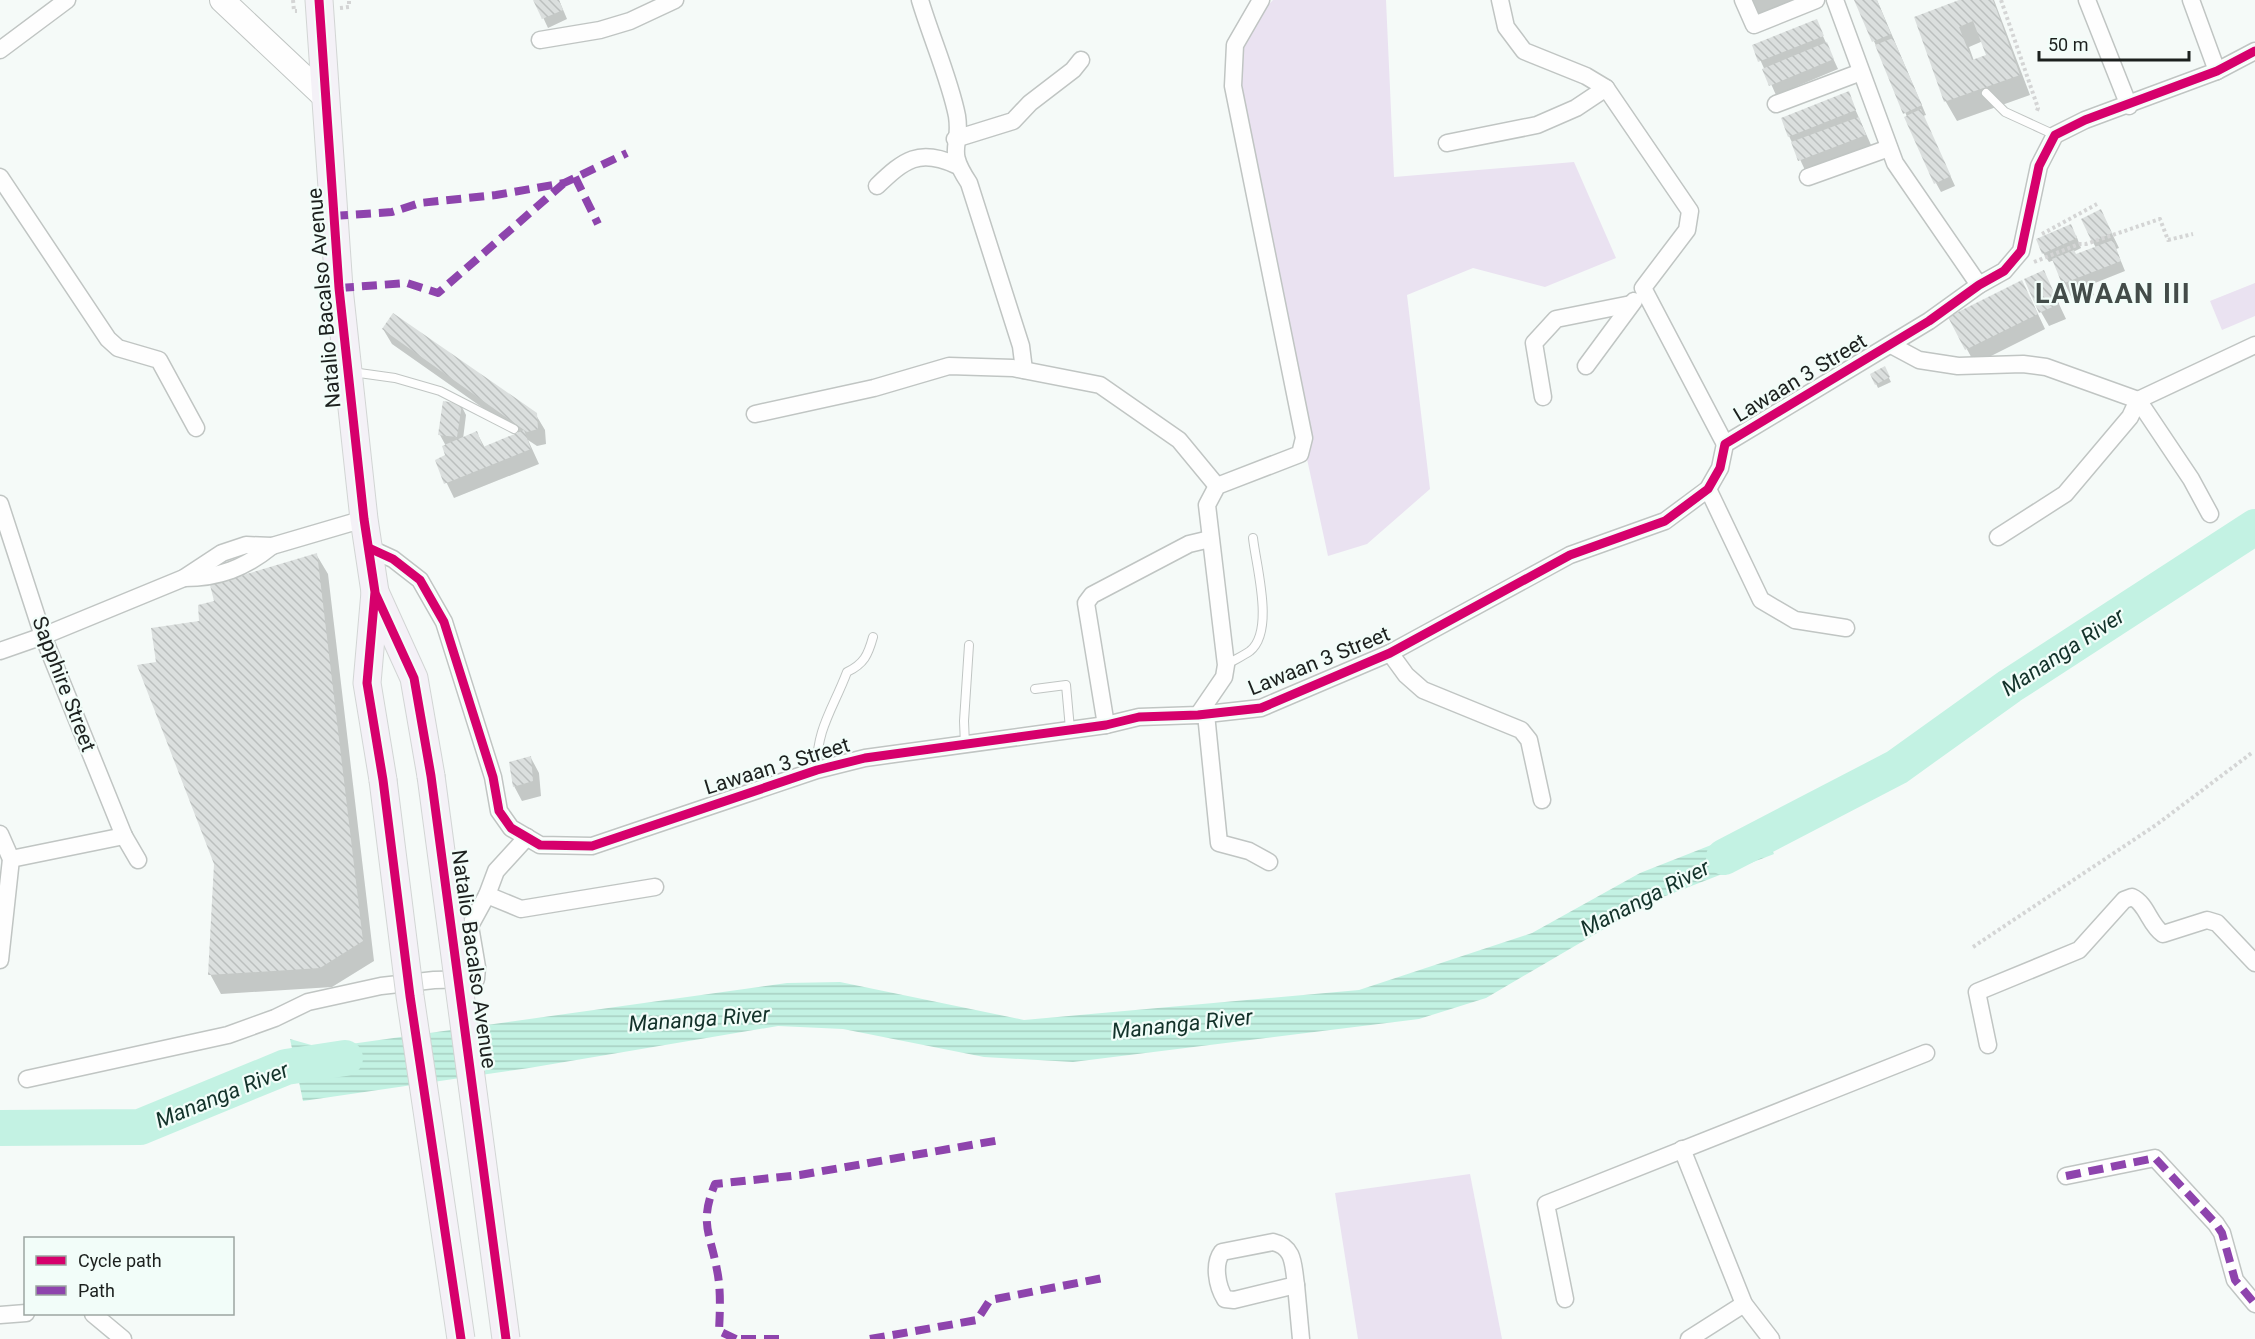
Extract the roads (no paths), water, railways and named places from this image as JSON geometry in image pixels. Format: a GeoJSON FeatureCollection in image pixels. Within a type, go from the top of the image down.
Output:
{"type":"FeatureCollection","features":[{"type":"Feature","properties":{"kind":"main road","name":"Natalio Bacalso Avenue"},"geometry":{"type":"LineString","coordinates":[[319,0],[339,288],[364,519],[375,592],[367,683],[383,780],[410,996],[460,1339]]}},
{"type":"Feature","properties":{"kind":"main road","name":"Natalio Bacalso Avenue"},"geometry":{"type":"LineString","coordinates":[[375,592],[414,678],[431,776],[506,1339]]}},
{"type":"Feature","properties":{"kind":"street"},"geometry":{"type":"LineString","coordinates":[[0,50],[67,0]]}},
{"type":"Feature","properties":{"kind":"street"},"geometry":{"type":"LineString","coordinates":[[222,0],[326,98]]}},
{"type":"Feature","properties":{"kind":"street"},"geometry":{"type":"LineString","coordinates":[[540,40],[620,24],[675,0]]}},
{"type":"Feature","properties":{"kind":"street"},"geometry":{"type":"LineString","coordinates":[[920,0],[957,118],[956,165]]}},
{"type":"Feature","properties":{"kind":"street"},"geometry":{"type":"LineString","coordinates":[[1261,0],[1235,45],[1233,86],[1304,438],[1300,454],[1217,486],[1207,505],[1226,665],[1224,676],[1202,715],[1219,843],[1249,851],[1269,862]]}},
{"type":"Feature","properties":{"kind":"street"},"geometry":{"type":"LineString","coordinates":[[1500,0],[1506,27],[1524,51],[1586,76],[1606,88],[1690,211],[1687,230],[1586,366]]}},
{"type":"Feature","properties":{"kind":"street"},"geometry":{"type":"LineString","coordinates":[[1743,0],[1754,25],[1816,0]]}},
{"type":"Feature","properties":{"kind":"street"},"geometry":{"type":"LineString","coordinates":[[1835,0],[1895,163],[1928,215],[1979,285]]}},
{"type":"Feature","properties":{"kind":"street"},"geometry":{"type":"LineString","coordinates":[[2087,0],[2129,106]]}},
{"type":"Feature","properties":{"kind":"street"},"geometry":{"type":"LineString","coordinates":[[2191,0],[2217,71]]}},
{"type":"Feature","properties":{"kind":"street"},"geometry":{"type":"LineString","coordinates":[[2055,135],[2085,120],[2129,106],[2217,71],[2255,51]]}},
{"type":"Feature","properties":{"kind":"street"},"geometry":{"type":"LineString","coordinates":[[955,139],[1013,121],[1030,103],[1073,70],[1081,60]]}},
{"type":"Feature","properties":{"kind":"street"},"geometry":{"type":"LineString","coordinates":[[1776,104],[1861,72]]}},
{"type":"Feature","properties":{"kind":"street"},"geometry":{"type":"LineString","coordinates":[[1447,143],[1537,125],[1576,108],[1606,88]]}},
{"type":"Feature","properties":{"kind":"street","name":"Lawaan 3 Street"},"geometry":{"type":"LineString","coordinates":[[369,548],[393,559],[420,580],[444,622],[493,777],[499,811],[511,828],[540,845],[592,846],[817,770],[865,758],[1106,725],[1139,717],[1202,715],[1261,708],[1390,653],[1570,555],[1665,521],[1708,489],[1720,468],[1725,444],[1891,345],[1979,285],[2004,271],[2021,251],[2040,166],[2055,135]]}},
{"type":"Feature","properties":{"kind":"street"},"geometry":{"type":"LineString","coordinates":[[1808,177],[1889,148]]}},
{"type":"Feature","properties":{"kind":"street"},"geometry":{"type":"LineString","coordinates":[[878,186],[901,163],[918,157],[941,158],[956,165],[969,183],[1021,346],[1024,370]]}},
{"type":"Feature","properties":{"kind":"street"},"geometry":{"type":"LineString","coordinates":[[0,177],[108,339],[118,348],[159,360],[196,428]]}},
{"type":"Feature","properties":{"kind":"street"},"geometry":{"type":"LineString","coordinates":[[1643,288],[1725,444]]}},
{"type":"Feature","properties":{"kind":"street"},"geometry":{"type":"LineString","coordinates":[[1543,397],[1534,343],[1556,319],[1631,304]]}},
{"type":"Feature","properties":{"kind":"street"},"geometry":{"type":"LineString","coordinates":[[1891,345],[1919,360],[1958,366],[2023,364],[2046,367],[2138,399],[2191,479],[2210,514]]}},
{"type":"Feature","properties":{"kind":"street"},"geometry":{"type":"LineString","coordinates":[[1998,537],[2065,494],[2125,424],[2138,399],[2255,345]]}},
{"type":"Feature","properties":{"kind":"street"},"geometry":{"type":"LineString","coordinates":[[755,414],[874,388],[950,366],[1024,370],[1100,385],[1179,440],[1217,486]]}},
{"type":"Feature","properties":{"kind":"street"},"geometry":{"type":"LineString","coordinates":[[1708,489],[1761,600],[1795,620],[1846,628]]}},
{"type":"Feature","properties":{"kind":"street","name":"Sapphire Street"},"geometry":{"type":"LineString","coordinates":[[0,504],[43,636],[124,836],[138,860]]}},
{"type":"Feature","properties":{"kind":"street"},"geometry":{"type":"LineString","coordinates":[[0,651],[43,636],[184,578],[203,578],[235,570],[272,546],[364,519]]}},
{"type":"Feature","properties":{"kind":"street"},"geometry":{"type":"LineString","coordinates":[[1106,725],[1086,603],[1092,595],[1121,579],[1189,544],[1210,539]]}},
{"type":"Feature","properties":{"kind":"street"},"geometry":{"type":"LineString","coordinates":[[1390,653],[1406,675],[1423,690],[1521,729],[1529,740],[1542,800]]}},
{"type":"Feature","properties":{"kind":"street"},"geometry":{"type":"LineString","coordinates":[[0,834],[11,859],[0,960]]}},
{"type":"Feature","properties":{"kind":"street"},"geometry":{"type":"LineString","coordinates":[[11,859],[124,836]]}},
{"type":"Feature","properties":{"kind":"street"},"geometry":{"type":"LineString","coordinates":[[27,1079],[228,1035],[275,1018],[308,1002],[381,986],[434,980],[476,979],[477,967],[470,926],[487,895],[496,871],[527,837]]}},
{"type":"Feature","properties":{"kind":"street"},"geometry":{"type":"LineString","coordinates":[[487,895],[521,909],[654,887]]}},
{"type":"Feature","properties":{"kind":"street"},"geometry":{"type":"LineString","coordinates":[[1988,1046],[1977,992],[2079,950],[2124,900],[2132,897],[2139,900],[2156,929],[2163,934],[2207,920],[2217,923],[2255,963]]}},
{"type":"Feature","properties":{"kind":"street"},"geometry":{"type":"LineString","coordinates":[[1565,1299],[1546,1204],[1926,1053]]}},
{"type":"Feature","properties":{"kind":"street"},"geometry":{"type":"LineString","coordinates":[[1682,1149],[1744,1304],[1771,1339]]}},
{"type":"Feature","properties":{"kind":"street"},"geometry":{"type":"LineString","coordinates":[[2066,1176],[2149,1158],[2159,1161],[2216,1224],[2222,1233],[2235,1280],[2255,1304]]}},
{"type":"Feature","properties":{"kind":"street"},"geometry":{"type":"LineString","coordinates":[[1296,1286],[1228,1300],[1221,1292],[1217,1259],[1222,1252],[1273,1242],[1283,1244],[1290,1252],[1296,1286],[1301,1339]]}},
{"type":"Feature","properties":{"kind":"street"},"geometry":{"type":"LineString","coordinates":[[1689,1339],[1744,1304]]}},
{"type":"Feature","properties":{"kind":"street"},"geometry":{"type":"LineString","coordinates":[[0,1315],[24,1313]]}},
{"type":"Feature","properties":{"kind":"street"},"geometry":{"type":"LineString","coordinates":[[94,1315],[123,1339]]}},
{"type":"Feature","properties":{"kind":"lane"},"geometry":{"type":"LineString","coordinates":[[1986,93],[2005,112],[2055,135]]}},
{"type":"Feature","properties":{"kind":"lane"},"geometry":{"type":"LineString","coordinates":[[349,371],[395,378],[440,391],[513,429]]}},
{"type":"Feature","properties":{"kind":"lane"},"geometry":{"type":"LineString","coordinates":[[1226,665],[1252,650],[1263,631],[1263,609],[1253,538]]}},
{"type":"Feature","properties":{"kind":"lane"},"geometry":{"type":"LineString","coordinates":[[817,770],[816,749],[822,726],[847,672],[861,665],[869,654],[873,637]]}},
{"type":"Feature","properties":{"kind":"lane"},"geometry":{"type":"LineString","coordinates":[[965,745],[964,722],[969,645]]}},
{"type":"Feature","properties":{"kind":"lane"},"geometry":{"type":"LineString","coordinates":[[1035,689],[1066,685],[1070,729]]}},
{"type":"Feature","properties":{"kind":"water"},"geometry":{"type":"Polygon","coordinates":[[[1762,825],[1774,854],[1650,902],[1486,998],[1419,1019],[1073,1062],[984,1057],[843,1029],[778,1026],[529,1068],[303,1101],[290,1039],[322,1048],[787,983],[840,982],[1024,1020],[1359,990],[1532,933],[1640,873],[1762,825]]]}},
{"type":"Feature","properties":{"kind":"waterway","name":"Mananga River"},"geometry":{"type":"LineString","coordinates":[[1724,857],[1897,767],[2010,686],[2255,527]]}},
{"type":"Feature","properties":{"kind":"waterway","name":"Mananga River"},"geometry":{"type":"LineString","coordinates":[[0,1128],[140,1127],[286,1067],[345,1058]]}},
{"type":"Feature","properties":{"kind":"district","name":"LAWAAN III"},"geometry":{"type":"Point","coordinates":[2113,294]}}]}
